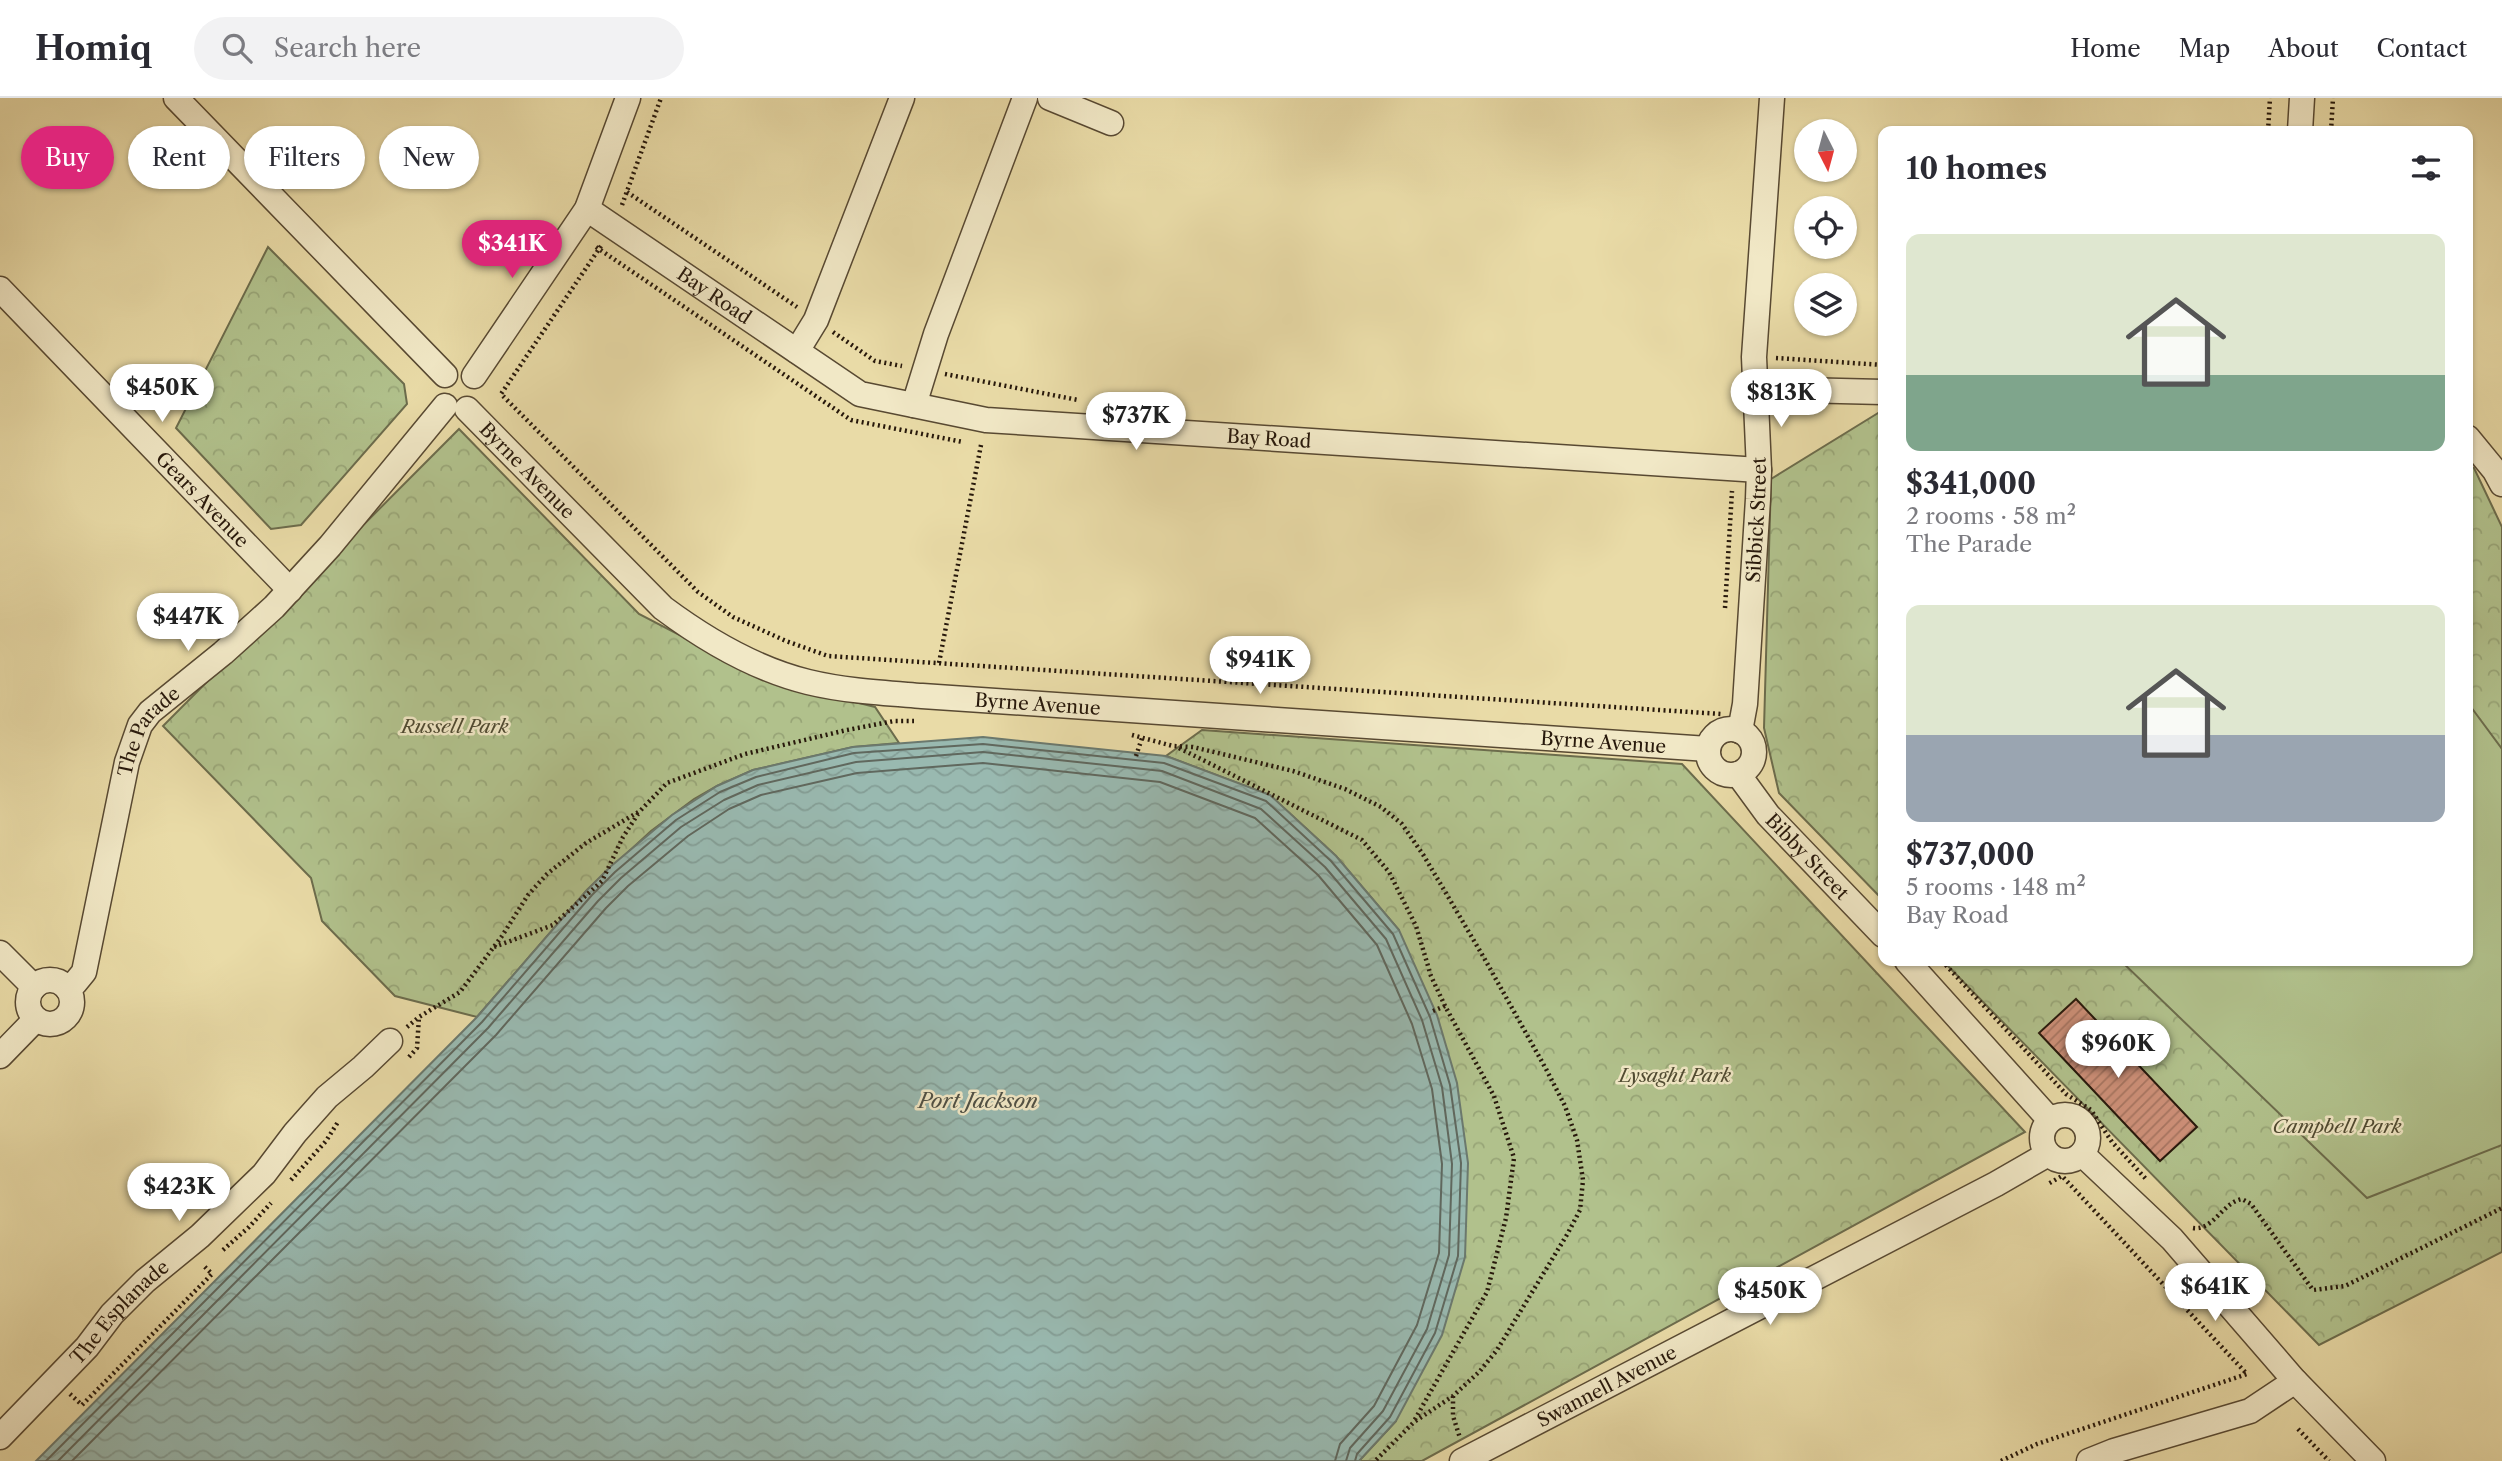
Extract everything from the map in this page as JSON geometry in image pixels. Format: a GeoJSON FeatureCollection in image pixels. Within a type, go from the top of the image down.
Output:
{"type":"FeatureCollection","features":[{"type":"Feature","properties":{"kind":"street"},"geometry":{"type":"LineString","coordinates":[[176,98],[445,375]]}},
{"type":"Feature","properties":{"kind":"street"},"geometry":{"type":"LineString","coordinates":[[474,376],[587,209],[628,98]]}},
{"type":"Feature","properties":{"kind":"street"},"geometry":{"type":"LineString","coordinates":[[797,351],[816,320],[902,98]]}},
{"type":"Feature","properties":{"kind":"street"},"geometry":{"type":"LineString","coordinates":[[914,405],[1025,98]]}},
{"type":"Feature","properties":{"kind":"street"},"geometry":{"type":"LineString","coordinates":[[1050,98],[1111,123]]}},
{"type":"Feature","properties":{"kind":"street","name":"Sibbick Street"},"geometry":{"type":"LineString","coordinates":[[1742,723],[1759,470],[1754,357],[1772,98]]}},
{"type":"Feature","properties":{"kind":"street"},"geometry":{"type":"LineString","coordinates":[[2300,126],[2302,98]]}},
{"type":"Feature","properties":{"kind":"street","name":"Bay Road"},"geometry":{"type":"LineString","coordinates":[[587,209],[860,394],[986,420],[1759,470]]}},
{"type":"Feature","properties":{"kind":"street","name":"Gears Avenue"},"geometry":{"type":"LineString","coordinates":[[4,300],[290,590]]}},
{"type":"Feature","properties":{"kind":"street"},"geometry":{"type":"LineString","coordinates":[[457,370],[470,372],[474,376],[478,382],[479,395],[473,406],[456,408],[438,394],[438,387],[445,375],[457,370]]}},
{"type":"Feature","properties":{"kind":"street"},"geometry":{"type":"LineString","coordinates":[[1756,390],[1878,392]]}},
{"type":"Feature","properties":{"kind":"street","name":"The Parade"},"geometry":{"type":"LineString","coordinates":[[67,988],[84,972],[127,762],[140,725],[150,712],[223,653],[290,590],[456,408]]}},
{"type":"Feature","properties":{"kind":"street","name":"Byrne Avenue"},"geometry":{"type":"LineString","coordinates":[[456,408],[663,608],[700,636],[775,671],[808,682],[878,693],[1708,749]]}},
{"type":"Feature","properties":{"kind":"street"},"geometry":{"type":"LineString","coordinates":[[2473,444],[2502,484]]}},
{"type":"Feature","properties":{"kind":"street"},"geometry":{"type":"LineString","coordinates":[[1742,723],[1752,741],[1754,757],[1751,764],[1738,774],[1723,774],[1711,764],[1708,749],[1710,741],[1720,731],[1733,729],[1742,723]]}},
{"type":"Feature","properties":{"kind":"street","name":"Bibby Street"},"geometry":{"type":"LineString","coordinates":[[1738,774],[1768,815],[1878,930]]}},
{"type":"Feature","properties":{"kind":"street"},"geometry":{"type":"LineString","coordinates":[[0,953],[34,987]]}},
{"type":"Feature","properties":{"kind":"street"},"geometry":{"type":"LineString","coordinates":[[1911,966],[2050,1120]]}},
{"type":"Feature","properties":{"kind":"street"},"geometry":{"type":"LineString","coordinates":[[54,981],[67,988],[72,1001],[63,1020],[49,1024],[31,1014],[28,1000],[34,987],[40,982],[54,981]]}},
{"type":"Feature","properties":{"kind":"street"},"geometry":{"type":"LineString","coordinates":[[0,1056],[36,1019]]}},
{"type":"Feature","properties":{"kind":"street","name":"The Esplanade"},"geometry":{"type":"LineString","coordinates":[[0,1437],[87,1347],[112,1314],[145,1281],[200,1236],[240,1198],[264,1174],[327,1097],[390,1041]]}},
{"type":"Feature","properties":{"kind":"street"},"geometry":{"type":"LineString","coordinates":[[2063,1114],[2077,1117],[2086,1128],[2088,1142],[2082,1154],[2076,1159],[2061,1161],[2048,1154],[2041,1136],[2042,1130],[2050,1120],[2063,1114]]}},
{"type":"Feature","properties":{"kind":"street","name":"Swannell Avenue"},"geometry":{"type":"LineString","coordinates":[[1465,1459],[1983,1191],[2048,1154]]}},
{"type":"Feature","properties":{"kind":"street"},"geometry":{"type":"LineString","coordinates":[[2082,1154],[2172,1239],[2295,1381],[2373,1461]]}},
{"type":"Feature","properties":{"kind":"street"},"geometry":{"type":"LineString","coordinates":[[2089,1461],[2114,1451],[2250,1411],[2295,1381]]}},
{"type":"Feature","properties":{"kind":"path"},"geometry":{"type":"LineString","coordinates":[[620,209],[661,98]]}},
{"type":"Feature","properties":{"kind":"path"},"geometry":{"type":"LineString","coordinates":[[2268,126],[2270,98]]}},
{"type":"Feature","properties":{"kind":"path"},"geometry":{"type":"LineString","coordinates":[[2331,126],[2333,98]]}},
{"type":"Feature","properties":{"kind":"path"},"geometry":{"type":"LineString","coordinates":[[627,192],[875,360],[1090,403]]}},
{"type":"Feature","properties":{"kind":"path"},"geometry":{"type":"LineString","coordinates":[[608,239],[598,249],[500,394],[698,592],[733,617],[786,641],[828,656],[1742,723]]}},
{"type":"Feature","properties":{"kind":"path"},"geometry":{"type":"LineString","coordinates":[[1754,357],[1878,365]]}},
{"type":"Feature","properties":{"kind":"path"},"geometry":{"type":"LineString","coordinates":[[939,663],[981,445]]}},
{"type":"Feature","properties":{"kind":"path"},"geometry":{"type":"LineString","coordinates":[[493,947],[552,925],[602,881],[623,837],[640,811],[667,783],[745,754],[894,721],[919,721]]}},
{"type":"Feature","properties":{"kind":"path"},"geometry":{"type":"LineString","coordinates":[[1125,733],[1293,771],[1357,795],[1381,807],[1402,824],[1483,956],[1546,1069],[1577,1140],[1583,1180],[1580,1210],[1497,1350],[1480,1371],[1453,1396],[1414,1422],[1375,1461]]}},
{"type":"Feature","properties":{"kind":"path"},"geometry":{"type":"LineString","coordinates":[[1136,756],[1142,738]]}},
{"type":"Feature","properties":{"kind":"path"},"geometry":{"type":"LineString","coordinates":[[1173,746],[1362,840],[1389,872],[1416,926],[1431,976],[1445,1006],[1494,1096],[1514,1158],[1506,1218],[1487,1292],[1414,1422]]}},
{"type":"Feature","properties":{"kind":"path"},"geometry":{"type":"LineString","coordinates":[[390,1041],[419,1017],[460,992],[528,895],[547,874],[586,843],[640,811]]}},
{"type":"Feature","properties":{"kind":"path"},"geometry":{"type":"LineString","coordinates":[[1947,966],[2066,1094],[2091,1110],[2112,1142],[2146,1180]]}},
{"type":"Feature","properties":{"kind":"path"},"geometry":{"type":"LineString","coordinates":[[1433,1011],[1445,1006]]}},
{"type":"Feature","properties":{"kind":"path"},"geometry":{"type":"LineString","coordinates":[[2001,1461],[2037,1444],[2247,1374],[2062,1176]]}},
{"type":"Feature","properties":{"kind":"path"},"geometry":{"type":"LineString","coordinates":[[2190,1227],[2198,1229],[2205,1226],[2235,1200],[2242,1199],[2251,1204],[2313,1290],[2345,1286],[2502,1208]]}},
{"type":"Feature","properties":{"kind":"path"},"geometry":{"type":"LineString","coordinates":[[70,1394],[82,1405],[212,1273],[204,1266]]}},
{"type":"Feature","properties":{"kind":"path"},"geometry":{"type":"LineString","coordinates":[[1453,1396],[1453,1416],[1465,1459]]}},
{"type":"Feature","properties":{"kind":"path"},"geometry":{"type":"LineString","coordinates":[[2298,1429],[2329,1461]]}},
{"type":"Feature","properties":{"kind":"green space"},"geometry":{"type":"Polygon","coordinates":[[[268,247],[404,384],[407,404],[301,525],[271,529],[176,428],[268,247]]]}},
{"type":"Feature","properties":{"kind":"green space"},"geometry":{"type":"Polygon","coordinates":[[[1878,413],[1878,895],[1779,793],[1764,728],[1771,479],[1878,413]]]}},
{"type":"Feature","properties":{"kind":"green space","name":"Russell Park"},"geometry":{"type":"Polygon","coordinates":[[[459,429],[639,614],[764,679],[875,707],[899,743],[853,747],[753,770],[694,799],[651,831],[587,890],[477,1017],[395,996],[322,921],[311,878],[163,726],[459,429]]]}},
{"type":"Feature","properties":{"kind":"green space","name":"Campbell Park"},"geometry":{"type":"Polygon","coordinates":[[[2473,468],[2502,527],[2502,1252],[2319,1345],[1948,966],[2473,966],[2473,468]]]}},
{"type":"Feature","properties":{"kind":"green space"},"geometry":{"type":"Polygon","coordinates":[[[2473,710],[2502,749],[2502,1145],[2367,1198],[2126,966],[2473,966],[2473,710]]]}},
{"type":"Feature","properties":{"kind":"green space","name":"Lysaght Park"},"geometry":{"type":"Polygon","coordinates":[[[1202,730],[1682,764],[2025,1132],[1422,1461],[1359,1461],[1396,1421],[1399,930],[1336,856],[1270,795],[1166,756],[1202,730]]]}},
{"type":"Feature","properties":{"kind":"water","name":"Port Jackson"},"geometry":{"type":"Polygon","coordinates":[[[983,737],[1166,756],[1270,795],[1336,856],[1399,930],[1437,1015],[1457,1083],[1468,1163],[1465,1257],[1442,1335],[1396,1421],[1359,1461],[36,1461],[477,1017],[587,890],[672,815],[717,786],[753,770],[853,747],[983,737]]]}},
{"type":"Feature","properties":{"kind":"building"},"geometry":{"type":"Polygon","coordinates":[[[2076,999],[2197,1127],[2160,1161],[2039,1033],[2076,999]]]}}]}
